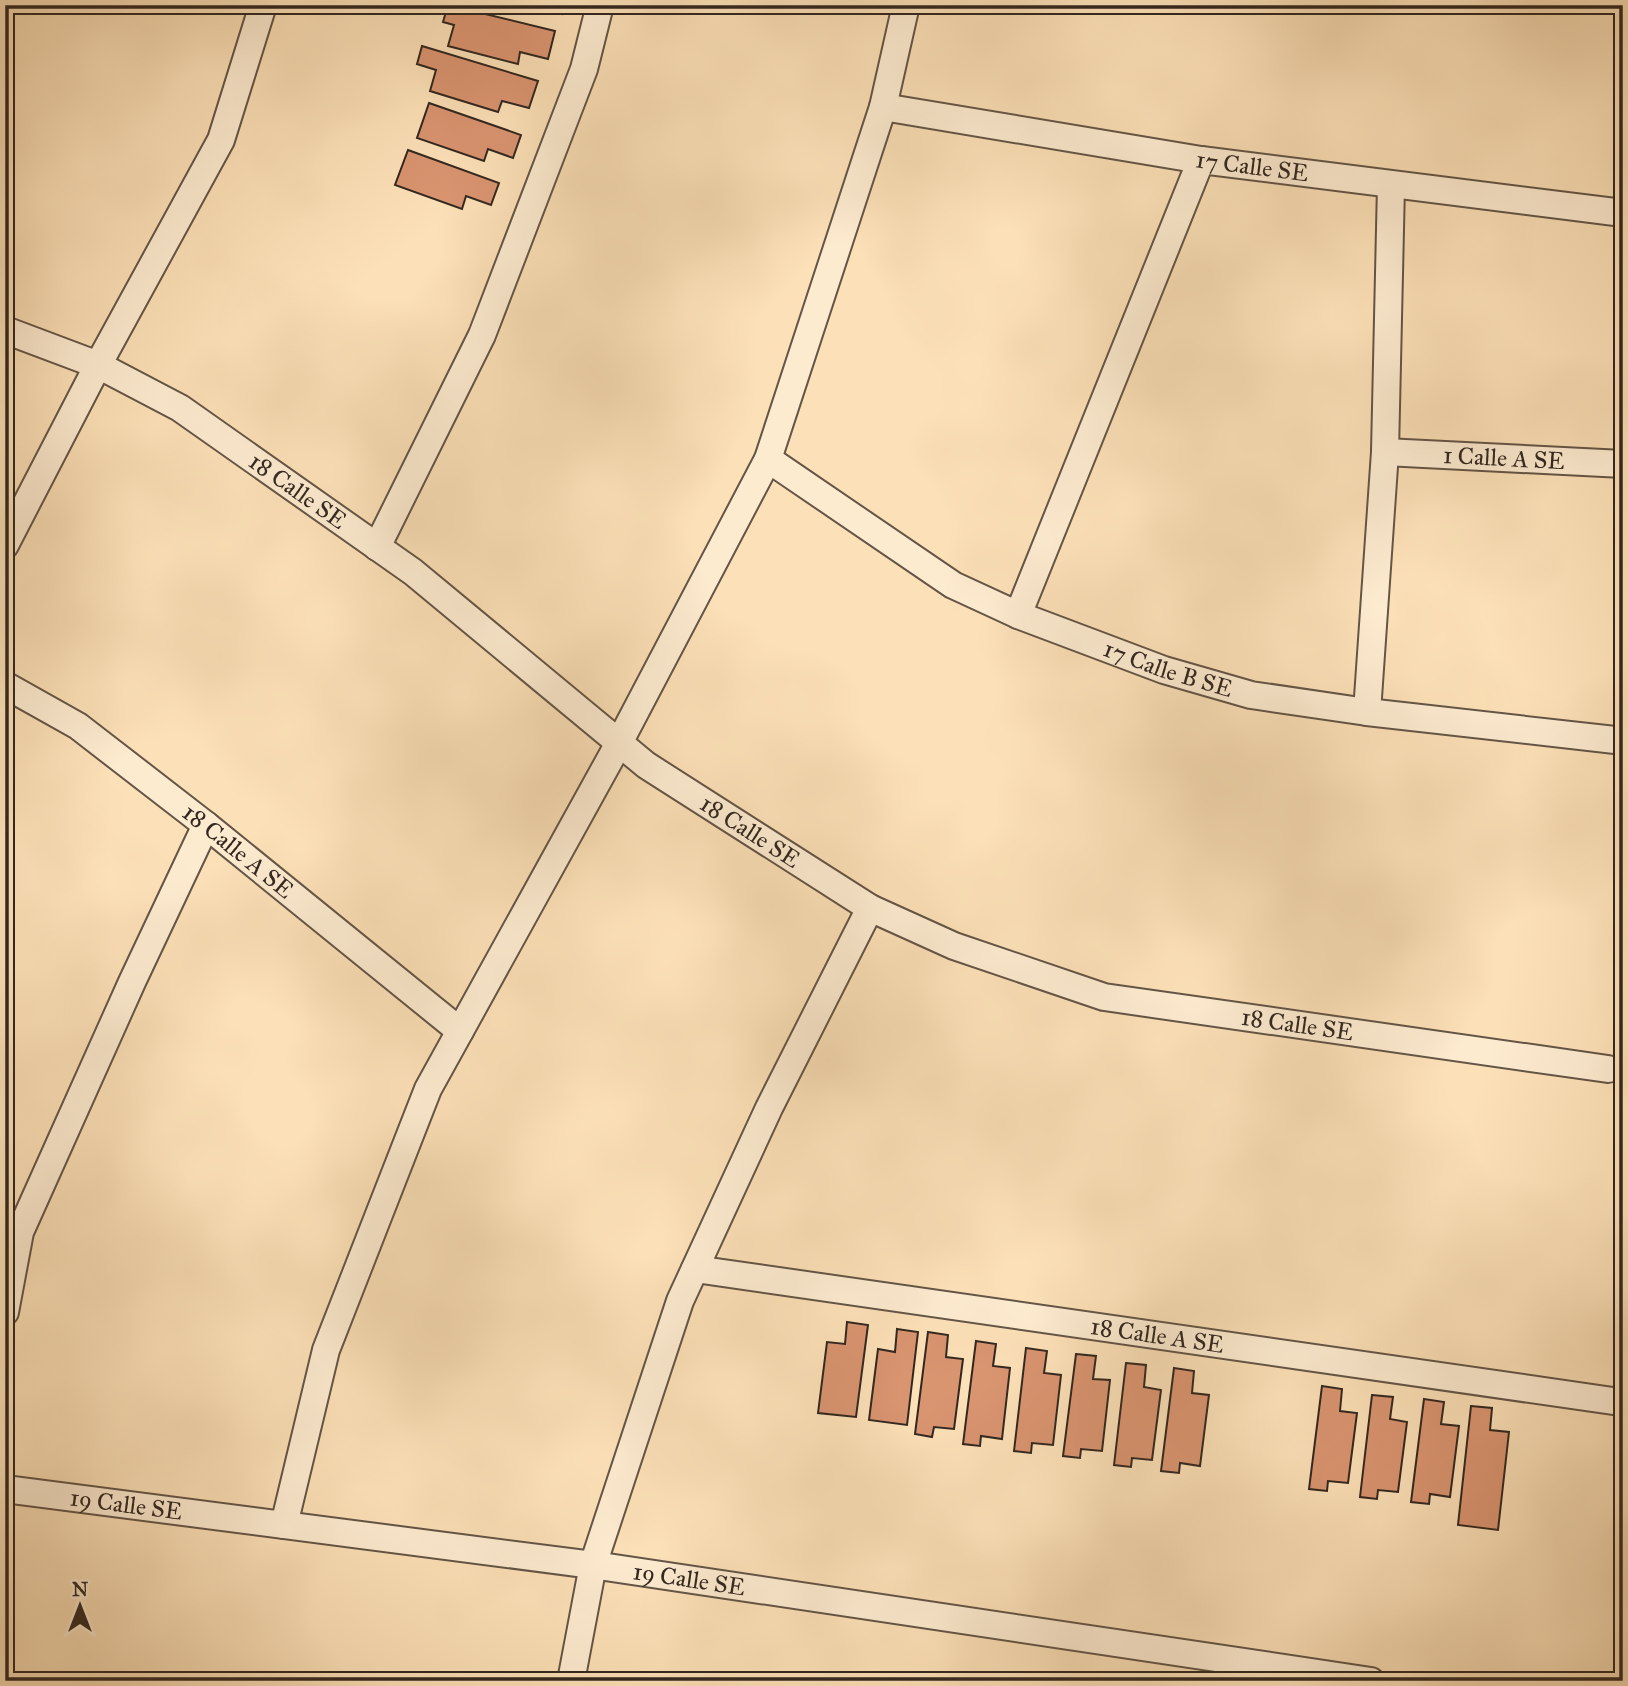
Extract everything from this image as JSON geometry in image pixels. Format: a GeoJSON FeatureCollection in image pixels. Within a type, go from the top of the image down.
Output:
{"type":"FeatureCollection","features":[{"type":"Feature","properties":{"kind":"street"},"geometry":{"type":"LineString","coordinates":[[5,545],[98,365],[221,140],[263,5]]}},
{"type":"Feature","properties":{"kind":"street"},"geometry":{"type":"LineString","coordinates":[[377,547],[482,335],[584,69],[600,5]]}},
{"type":"Feature","properties":{"kind":"street"},"geometry":{"type":"LineString","coordinates":[[284,1525],[326,1350],[428,1089],[619,743],[768,459],[883,107],[906,5]]}},
{"type":"Feature","properties":{"kind":"street","name":"17 Calle SE"},"geometry":{"type":"LineString","coordinates":[[883,107],[1201,160],[1623,213]]}},
{"type":"Feature","properties":{"kind":"street"},"geometry":{"type":"LineString","coordinates":[[1018,615],[1201,160]]}},
{"type":"Feature","properties":{"kind":"street"},"geometry":{"type":"LineString","coordinates":[[1367,712],[1385,452],[1391,185]]}},
{"type":"Feature","properties":{"kind":"street","name":"18 Calle SE"},"geometry":{"type":"LineString","coordinates":[[5,330],[98,365],[180,408],[413,572],[646,765],[870,908],[954,946],[1104,997],[1608,1069]]}},
{"type":"Feature","properties":{"kind":"street","name":"1 Calle A SE"},"geometry":{"type":"LineString","coordinates":[[1385,452],[1623,464]]}},
{"type":"Feature","properties":{"kind":"street","name":"17 Calle B SE"},"geometry":{"type":"LineString","coordinates":[[768,459],[953,585],[1018,615],[1164,670],[1251,695],[1367,712],[1615,740]]}},
{"type":"Feature","properties":{"kind":"street","name":"18 Calle A SE"},"geometry":{"type":"LineString","coordinates":[[5,685],[78,726],[206,825],[460,1031]]}},
{"type":"Feature","properties":{"kind":"street"},"geometry":{"type":"LineString","coordinates":[[5,1312],[20,1233],[132,982],[206,825]]}},
{"type":"Feature","properties":{"kind":"street"},"geometry":{"type":"LineString","coordinates":[[571,1681],[593,1565],[680,1301],[769,1108],[870,908]]}},
{"type":"Feature","properties":{"kind":"street","name":"18 Calle A SE"},"geometry":{"type":"LineString","coordinates":[[695,1269],[1620,1402]]}},
{"type":"Feature","properties":{"kind":"street","name":"19 Calle SE"},"geometry":{"type":"LineString","coordinates":[[5,1489],[593,1565],[1371,1681]]}},
{"type":"Feature","properties":{"kind":"building"},"geometry":{"type":"Polygon","coordinates":[[[448,5],[555,31],[548,59],[520,52],[518,64],[448,46],[454,25],[443,22],[448,5]]]}},
{"type":"Feature","properties":{"kind":"building"},"geometry":{"type":"Polygon","coordinates":[[[506,5],[564,5],[562,14],[536,7],[535,12],[506,5]]]}},
{"type":"Feature","properties":{"kind":"building"},"geometry":{"type":"Polygon","coordinates":[[[422,46],[538,81],[529,108],[502,101],[498,112],[430,91],[436,70],[417,64],[422,46]]]}},
{"type":"Feature","properties":{"kind":"building"},"geometry":{"type":"Polygon","coordinates":[[[429,103],[521,135],[513,158],[488,149],[484,161],[417,138],[429,103]]]}},
{"type":"Feature","properties":{"kind":"building"},"geometry":{"type":"Polygon","coordinates":[[[408,150],[499,183],[491,205],[466,196],[462,209],[395,185],[408,150]]]}},
{"type":"Feature","properties":{"kind":"building"},"geometry":{"type":"Polygon","coordinates":[[[847,1322],[868,1325],[856,1417],[818,1413],[827,1342],[845,1344],[847,1322]]]}},
{"type":"Feature","properties":{"kind":"building"},"geometry":{"type":"Polygon","coordinates":[[[897,1329],[918,1332],[907,1425],[869,1420],[878,1349],[895,1352],[897,1329]]]}},
{"type":"Feature","properties":{"kind":"building"},"geometry":{"type":"Polygon","coordinates":[[[928,1332],[948,1335],[946,1357],[963,1359],[954,1429],[934,1427],[932,1437],[915,1434],[928,1332]]]}},
{"type":"Feature","properties":{"kind":"building"},"geometry":{"type":"Polygon","coordinates":[[[976,1341],[996,1344],[993,1366],[1010,1368],[1002,1439],[981,1436],[980,1446],[963,1444],[976,1341]]]}},
{"type":"Feature","properties":{"kind":"building"},"geometry":{"type":"Polygon","coordinates":[[[1026,1348],[1047,1351],[1044,1373],[1061,1375],[1053,1445],[1032,1443],[1031,1453],[1014,1451],[1026,1348]]]}},
{"type":"Feature","properties":{"kind":"building"},"geometry":{"type":"Polygon","coordinates":[[[1076,1354],[1096,1356],[1093,1379],[1110,1380],[1102,1451],[1081,1449],[1080,1458],[1063,1456],[1076,1354]]]}},
{"type":"Feature","properties":{"kind":"building"},"geometry":{"type":"Polygon","coordinates":[[[1126,1363],[1146,1365],[1144,1387],[1161,1390],[1152,1460],[1132,1458],[1131,1467],[1114,1465],[1126,1363]]]}},
{"type":"Feature","properties":{"kind":"building"},"geometry":{"type":"Polygon","coordinates":[[[1174,1368],[1194,1371],[1192,1393],[1209,1395],[1200,1466],[1180,1463],[1179,1473],[1161,1471],[1174,1368]]]}},
{"type":"Feature","properties":{"kind":"building"},"geometry":{"type":"Polygon","coordinates":[[[1322,1386],[1342,1389],[1340,1411],[1357,1413],[1348,1483],[1328,1481],[1327,1491],[1309,1489],[1322,1386]]]}},
{"type":"Feature","properties":{"kind":"building"},"geometry":{"type":"Polygon","coordinates":[[[1372,1395],[1393,1397],[1390,1419],[1407,1422],[1398,1492],[1378,1490],[1377,1499],[1360,1497],[1372,1395]]]}},
{"type":"Feature","properties":{"kind":"building"},"geometry":{"type":"Polygon","coordinates":[[[1424,1399],[1444,1402],[1441,1424],[1459,1426],[1450,1497],[1430,1494],[1429,1504],[1411,1502],[1424,1399]]]}},
{"type":"Feature","properties":{"kind":"building"},"geometry":{"type":"Polygon","coordinates":[[[1471,1406],[1492,1408],[1490,1430],[1509,1432],[1498,1530],[1458,1525],[1471,1406]]]}}]}
